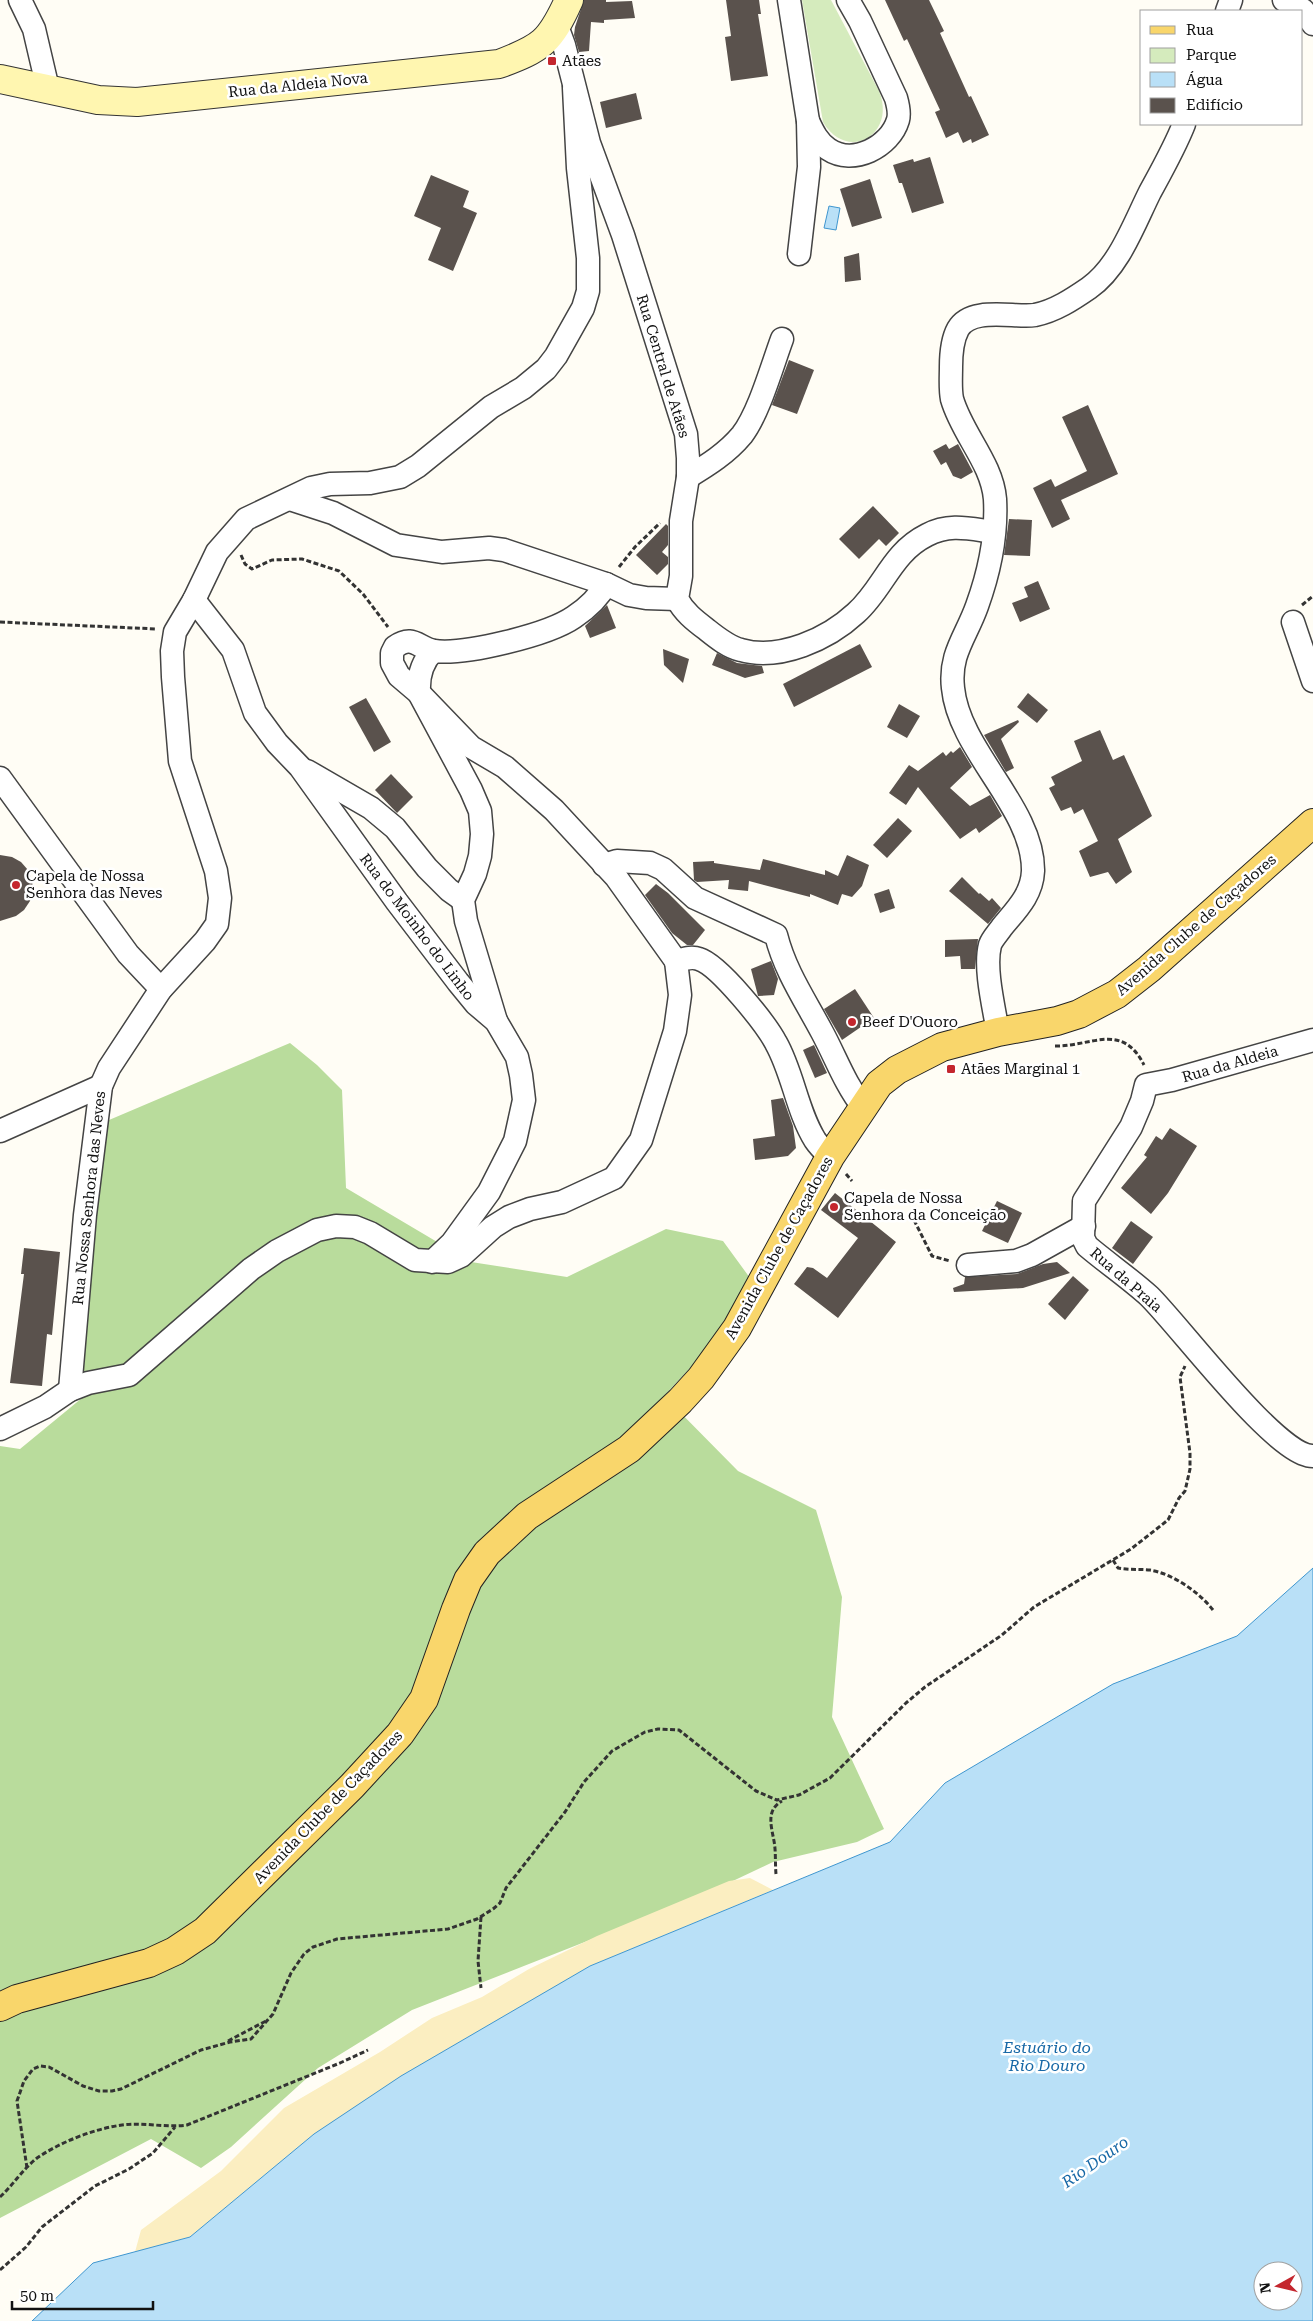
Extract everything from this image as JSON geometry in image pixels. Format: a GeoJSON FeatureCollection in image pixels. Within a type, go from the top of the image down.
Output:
{"type":"FeatureCollection","features":[{"type":"Feature","properties":{"kind":"main road","name":"Avenida Clube de Caçadores"},"geometry":{"type":"LineString","coordinates":[[0,2006],[17,1999],[149,1963],[175,1951],[204,1931],[307,1833],[377,1760],[414,1715],[424,1699],[468,1580],[487,1553],[527,1516],[629,1449],[680,1402],[701,1378],[736,1328],[830,1157],[879,1084],[896,1070],[942,1047],[998,1032],[1057,1022],[1079,1014],[1117,994],[1148,969],[1313,823]]}},
{"type":"Feature","properties":{"kind":"street"},"geometry":{"type":"LineString","coordinates":[[20,0],[34,29],[48,90]]}},
{"type":"Feature","properties":{"kind":"street","name":"Rua da Aldeia Nova"},"geometry":{"type":"LineString","coordinates":[[0,79],[98,100],[138,102],[499,64],[528,53],[542,43],[557,26],[569,0]]}},
{"type":"Feature","properties":{"kind":"street"},"geometry":{"type":"LineString","coordinates":[[789,0],[808,122],[808,167],[799,254]]}},
{"type":"Feature","properties":{"kind":"street"},"geometry":{"type":"LineString","coordinates":[[808,122],[816,138],[828,149],[849,155],[871,150],[883,143],[898,120],[899,107],[896,98],[848,0]]}},
{"type":"Feature","properties":{"kind":"street"},"geometry":{"type":"LineString","coordinates":[[1284,0],[1303,10],[1313,24]]}},
{"type":"Feature","properties":{"kind":"street"},"geometry":{"type":"LineString","coordinates":[[175,632],[194,600],[218,552],[246,519],[311,488],[330,484],[370,483],[400,477],[418,466],[491,407],[523,388],[546,369],[556,356],[583,308],[588,290],[588,258],[578,168],[574,88],[564,45],[557,26]]}},
{"type":"Feature","properties":{"kind":"street","name":"Rua Central de Atães"},"geometry":{"type":"LineString","coordinates":[[574,88],[589,143],[623,235],[686,434],[688,458],[681,521],[681,576],[677,599]]}},
{"type":"Feature","properties":{"kind":"street"},"geometry":{"type":"LineString","coordinates":[[998,1032],[989,960],[991,944],[1030,891],[1033,857],[1027,836],[971,739],[952,690],[952,670],[955,653],[982,594],[990,564],[994,532],[994,498],[992,484],[951,396],[951,357],[959,327],[966,322],[987,315],[1035,315],[1052,310],[1092,286],[1105,274],[1113,263],[1183,125]]}},
{"type":"Feature","properties":{"kind":"street"},"geometry":{"type":"LineString","coordinates":[[686,487],[727,451],[743,433],[754,412],[782,339]]}},
{"type":"Feature","properties":{"kind":"street"},"geometry":{"type":"LineString","coordinates":[[290,499],[333,513],[396,545],[442,552],[489,548],[504,550],[608,585],[629,595],[646,598],[677,599],[688,615],[728,644],[741,650],[773,653],[810,641],[841,625],[867,603],[892,564],[926,535],[949,527],[960,526],[994,532]]}},
{"type":"Feature","properties":{"kind":"street"},"geometry":{"type":"LineString","coordinates":[[0,1429],[44,1407],[70,1390],[88,1383],[129,1375],[252,1269],[277,1251],[318,1230],[336,1226],[355,1228],[370,1233],[415,1260],[448,1262],[462,1256],[493,1227],[509,1217],[530,1209],[562,1202],[614,1178],[640,1140],[675,1031],[679,1003],[676,961],[616,877],[554,810],[505,767],[471,747],[419,692],[394,670],[392,653],[400,643],[416,642],[433,651],[480,649],[554,627],[574,618],[608,585]]}},
{"type":"Feature","properties":{"kind":"street","name":"Rua do Moinho do Linho"},"geometry":{"type":"LineString","coordinates":[[194,600],[234,650],[254,712],[300,767],[397,902],[452,974],[476,1004],[496,1021],[517,1057],[524,1100],[515,1141],[489,1192],[452,1244],[432,1262]]}},
{"type":"Feature","properties":{"kind":"street"},"geometry":{"type":"LineString","coordinates":[[1293,622],[1313,681]]}},
{"type":"Feature","properties":{"kind":"street","name":"Rua Nossa Senhora das Neves"},"geometry":{"type":"LineString","coordinates":[[70,1390],[85,1214],[101,1086],[109,1068],[161,989],[205,941],[217,924],[220,898],[216,871],[180,761],[173,677],[172,651],[175,632]]}},
{"type":"Feature","properties":{"kind":"street"},"geometry":{"type":"LineString","coordinates":[[433,651],[428,656],[418,679],[419,692],[471,790],[480,811],[482,834],[480,856],[475,874],[463,900],[466,921],[496,1021]]}},
{"type":"Feature","properties":{"kind":"street"},"geometry":{"type":"LineString","coordinates":[[300,767],[371,808],[395,828],[427,868],[449,890],[463,900]]}},
{"type":"Feature","properties":{"kind":"street"},"geometry":{"type":"LineString","coordinates":[[0,778],[128,954],[161,989]]}},
{"type":"Feature","properties":{"kind":"street"},"geometry":{"type":"LineString","coordinates":[[604,865],[617,861],[650,862],[663,869],[695,898],[776,935],[787,969],[822,1032],[849,1089],[863,1107]]}},
{"type":"Feature","properties":{"kind":"street"},"geometry":{"type":"LineString","coordinates":[[676,961],[698,958],[709,964],[719,972],[761,1021],[776,1044],[815,1140],[830,1157]]}},
{"type":"Feature","properties":{"kind":"street","name":"Rua da Aldeia"},"geometry":{"type":"LineString","coordinates":[[1146,1085],[1172,1080],[1313,1040]]}},
{"type":"Feature","properties":{"kind":"street","name":"Rua da Praia"},"geometry":{"type":"LineString","coordinates":[[1146,1085],[1142,1101],[1131,1127],[1084,1201],[1083,1238],[1087,1246],[1149,1297],[1169,1317],[1195,1351],[1271,1429],[1304,1456],[1313,1456]]}},
{"type":"Feature","properties":{"kind":"street"},"geometry":{"type":"LineString","coordinates":[[0,1131],[101,1086]]}},
{"type":"Feature","properties":{"kind":"street"},"geometry":{"type":"LineString","coordinates":[[968,1265],[1016,1261],[1032,1255],[1084,1226]]}},
{"type":"Feature","properties":{"kind":"path"},"geometry":{"type":"LineString","coordinates":[[608,585],[616,571],[635,547],[657,528],[686,487]]}},
{"type":"Feature","properties":{"kind":"path"},"geometry":{"type":"LineString","coordinates":[[238,528],[239,550],[245,564],[252,569],[272,560],[302,559],[339,571],[363,594],[400,643]]}},
{"type":"Feature","properties":{"kind":"path"},"geometry":{"type":"LineString","coordinates":[[0,622],[175,632]]}},
{"type":"Feature","properties":{"kind":"path"},"geometry":{"type":"LineString","coordinates":[[1068,1047],[1096,1039],[1109,1039],[1128,1045],[1138,1053],[1144,1064],[1146,1085]]}},
{"type":"Feature","properties":{"kind":"path"},"geometry":{"type":"LineString","coordinates":[[914,1220],[932,1256],[968,1265]]}},
{"type":"Feature","properties":{"kind":"path"},"geometry":{"type":"LineString","coordinates":[[776,1874],[774,1841],[770,1824],[772,1812],[776,1804],[799,1795],[830,1778],[925,1686],[1002,1635],[1034,1607],[1113,1560],[1156,1532],[1168,1520],[1179,1498],[1185,1492],[1190,1469],[1190,1453],[1180,1377],[1195,1351]]}},
{"type":"Feature","properties":{"kind":"path"},"geometry":{"type":"LineString","coordinates":[[1113,1560],[1118,1568],[1150,1570],[1179,1582],[1207,1602],[1213,1610]]}},
{"type":"Feature","properties":{"kind":"path"},"geometry":{"type":"LineString","coordinates":[[27,2168],[17,2101],[24,2081],[33,2069],[40,2066],[49,2067],[83,2086],[98,2090],[112,2091],[122,2089],[201,2050],[225,2043],[251,2039],[277,2007],[297,1964],[304,1954],[322,1942],[412,1930],[448,1929],[481,1916],[500,1903],[506,1888],[564,1812],[584,1782],[612,1751],[645,1732],[658,1729],[679,1730],[756,1791],[766,1797],[785,1799]]}},
{"type":"Feature","properties":{"kind":"path"},"geometry":{"type":"LineString","coordinates":[[481,1916],[478,1961],[482,1988]]}},
{"type":"Feature","properties":{"kind":"path"},"geometry":{"type":"LineString","coordinates":[[225,2043],[267,2020]]}},
{"type":"Feature","properties":{"kind":"path"},"geometry":{"type":"LineString","coordinates":[[0,2197],[13,2186],[37,2158],[99,2130],[122,2125],[147,2123],[176,2127],[187,2125],[368,2050]]}},
{"type":"Feature","properties":{"kind":"path"},"geometry":{"type":"LineString","coordinates":[[0,2270],[26,2247],[42,2227],[95,2186],[130,2169],[153,2152],[176,2127]]}},
{"type":"Feature","properties":{"kind":"green space"},"geometry":{"type":"Polygon","coordinates":[[[802,0],[831,0],[879,91],[883,107],[881,120],[876,131],[867,138],[856,142],[844,141],[833,134],[823,122],[802,0]]]}},
{"type":"Feature","properties":{"kind":"green space"},"geometry":{"type":"Polygon","coordinates":[[[290,1043],[317,1065],[342,1090],[346,1188],[471,1262],[567,1277],[666,1229],[723,1241],[750,1278],[763,1290],[664,1396],[738,1471],[816,1510],[842,1597],[832,1717],[884,1829],[857,1842],[773,1862],[699,1897],[412,2010],[318,2068],[231,2147],[201,2168],[151,2139],[0,2218],[0,1446],[20,1449],[82,1398],[84,1256],[102,1123],[290,1043]]]}},
{"type":"Feature","properties":{"kind":"sand"},"geometry":{"type":"Polygon","coordinates":[[[750,1878],[773,1890],[590,1966],[314,2134],[190,2237],[135,2252],[141,2230],[221,2171],[284,2108],[380,2052],[432,2018],[482,1997],[529,1969],[597,1936],[729,1881],[750,1878]]]}},
{"type":"Feature","properties":{"kind":"water"},"geometry":{"type":"Polygon","coordinates":[[[829,206],[840,208],[836,230],[824,228],[829,206]]]}},
{"type":"Feature","properties":{"kind":"water","name":"Estuário do Rio Douro"},"geometry":{"type":"Polygon","coordinates":[[[1313,1568],[1313,2321],[32,2321],[93,2263],[190,2237],[314,2134],[401,2076],[590,1966],[890,1842],[945,1783],[1113,1684],[1237,1636],[1313,1568]]]}},
{"type":"Feature","properties":{"kind":"building"},"geometry":{"type":"Polygon","coordinates":[[[584,0],[606,0],[606,2],[632,1],[635,18],[604,20],[604,23],[591,22],[589,51],[579,52],[574,35],[584,0]]]}},
{"type":"Feature","properties":{"kind":"building"},"geometry":{"type":"Polygon","coordinates":[[[726,0],[759,0],[761,14],[758,14],[768,76],[731,81],[725,37],[731,36],[726,0]]]}},
{"type":"Feature","properties":{"kind":"building"},"geometry":{"type":"Polygon","coordinates":[[[885,0],[929,0],[944,31],[940,33],[969,97],[971,96],[989,135],[972,143],[971,139],[963,143],[958,132],[946,138],[935,112],[940,110],[907,39],[904,41],[885,0]]]}},
{"type":"Feature","properties":{"kind":"building"},"geometry":{"type":"Polygon","coordinates":[[[636,93],[642,119],[606,128],[600,102],[636,93]]]}},
{"type":"Feature","properties":{"kind":"building"},"geometry":{"type":"Polygon","coordinates":[[[930,157],[944,203],[912,213],[902,183],[899,183],[893,165],[913,159],[914,162],[930,157]]]}},
{"type":"Feature","properties":{"kind":"building"},"geometry":{"type":"Polygon","coordinates":[[[431,175],[469,191],[463,207],[477,213],[453,271],[428,260],[441,228],[414,216],[431,175]]]}},
{"type":"Feature","properties":{"kind":"building"},"geometry":{"type":"Polygon","coordinates":[[[870,179],[882,218],[852,227],[840,189],[870,179]]]}},
{"type":"Feature","properties":{"kind":"building"},"geometry":{"type":"Polygon","coordinates":[[[859,253],[861,280],[845,282],[844,257],[859,253]]]}},
{"type":"Feature","properties":{"kind":"building"},"geometry":{"type":"Polygon","coordinates":[[[789,360],[814,370],[797,414],[772,405],[789,360]]]}},
{"type":"Feature","properties":{"kind":"building"},"geometry":{"type":"Polygon","coordinates":[[[1088,405],[1118,474],[1061,500],[1070,519],[1052,528],[1033,488],[1051,479],[1055,487],[1087,471],[1062,417],[1088,405]]]}},
{"type":"Feature","properties":{"kind":"building"},"geometry":{"type":"Polygon","coordinates":[[[946,444],[949,449],[958,444],[973,472],[961,479],[953,476],[946,462],[941,465],[933,451],[946,444]]]}},
{"type":"Feature","properties":{"kind":"building"},"geometry":{"type":"Polygon","coordinates":[[[873,506],[899,533],[886,546],[879,539],[859,559],[839,539],[873,506]]]}},
{"type":"Feature","properties":{"kind":"building"},"geometry":{"type":"Polygon","coordinates":[[[1009,519],[1032,520],[1030,556],[1004,555],[1009,519]]]}},
{"type":"Feature","properties":{"kind":"building"},"geometry":{"type":"Polygon","coordinates":[[[666,524],[668,526],[668,545],[662,552],[668,557],[668,564],[657,575],[636,555],[666,524]]]}},
{"type":"Feature","properties":{"kind":"building"},"geometry":{"type":"Polygon","coordinates":[[[1038,581],[1050,609],[1020,622],[1012,603],[1028,597],[1024,587],[1038,581]]]}},
{"type":"Feature","properties":{"kind":"building"},"geometry":{"type":"Polygon","coordinates":[[[607,605],[616,628],[590,638],[585,626],[607,605]]]}},
{"type":"Feature","properties":{"kind":"building"},"geometry":{"type":"Polygon","coordinates":[[[860,644],[872,667],[794,707],[783,684],[860,644]]]}},
{"type":"Feature","properties":{"kind":"building"},"geometry":{"type":"Polygon","coordinates":[[[663,649],[689,659],[683,683],[664,665],[663,649]]]}},
{"type":"Feature","properties":{"kind":"building"},"geometry":{"type":"Polygon","coordinates":[[[717,653],[737,663],[762,666],[764,673],[745,678],[712,665],[717,653]]]}},
{"type":"Feature","properties":{"kind":"building"},"geometry":{"type":"Polygon","coordinates":[[[1028,693],[1048,710],[1037,723],[1017,707],[1028,693]]]}},
{"type":"Feature","properties":{"kind":"building"},"geometry":{"type":"Polygon","coordinates":[[[366,698],[391,742],[374,752],[349,707],[366,698]]]}},
{"type":"Feature","properties":{"kind":"building"},"geometry":{"type":"Polygon","coordinates":[[[899,704],[920,716],[907,738],[887,727],[899,704]]]}},
{"type":"Feature","properties":{"kind":"building"},"geometry":{"type":"Polygon","coordinates":[[[1018,720],[1019,722],[1001,739],[1014,768],[1006,772],[984,735],[1018,720]]]}},
{"type":"Feature","properties":{"kind":"building"},"geometry":{"type":"Polygon","coordinates":[[[1100,730],[1113,760],[1124,755],[1152,816],[1118,839],[1132,872],[1116,884],[1108,872],[1090,877],[1079,851],[1098,841],[1083,809],[1074,814],[1071,807],[1061,811],[1049,788],[1055,785],[1051,777],[1082,761],[1074,741],[1100,730]]]}},
{"type":"Feature","properties":{"kind":"building"},"geometry":{"type":"Polygon","coordinates":[[[960,747],[972,767],[950,788],[970,806],[990,795],[1002,816],[979,833],[976,828],[960,839],[918,787],[906,805],[889,793],[909,765],[918,771],[943,752],[946,756],[951,751],[953,753],[960,747]]]}},
{"type":"Feature","properties":{"kind":"building"},"geometry":{"type":"Polygon","coordinates":[[[391,774],[413,797],[397,813],[375,790],[391,774]]]}},
{"type":"Feature","properties":{"kind":"building"},"geometry":{"type":"Polygon","coordinates":[[[898,818],[912,831],[887,858],[873,845],[898,818]]]}},
{"type":"Feature","properties":{"kind":"building","name":"Capela de Nossa Senhora das Neves"},"geometry":{"type":"Polygon","coordinates":[[[0,855],[12,857],[21,862],[28,870],[33,890],[30,901],[24,910],[16,916],[0,921],[0,855]]]}},
{"type":"Feature","properties":{"kind":"building"},"geometry":{"type":"Polygon","coordinates":[[[847,855],[869,865],[862,886],[852,897],[842,894],[838,905],[810,894],[810,897],[749,881],[748,891],[728,889],[729,880],[697,882],[694,880],[693,862],[714,861],[714,863],[760,870],[763,859],[825,875],[825,870],[838,876],[847,855]]]}},
{"type":"Feature","properties":{"kind":"building"},"geometry":{"type":"Polygon","coordinates":[[[962,877],[979,894],[989,901],[992,898],[1001,908],[988,924],[949,891],[962,877]]]}},
{"type":"Feature","properties":{"kind":"building"},"geometry":{"type":"Polygon","coordinates":[[[656,884],[668,893],[705,930],[693,945],[687,945],[672,933],[645,895],[656,884]]]}},
{"type":"Feature","properties":{"kind":"building"},"geometry":{"type":"Polygon","coordinates":[[[889,889],[895,908],[880,913],[874,894],[889,889]]]}},
{"type":"Feature","properties":{"kind":"building"},"geometry":{"type":"Polygon","coordinates":[[[978,939],[975,969],[961,969],[960,956],[945,957],[945,940],[978,939]]]}},
{"type":"Feature","properties":{"kind":"building"},"geometry":{"type":"Polygon","coordinates":[[[771,961],[778,979],[774,995],[758,996],[751,969],[771,961]]]}},
{"type":"Feature","properties":{"kind":"building"},"geometry":{"type":"Polygon","coordinates":[[[855,989],[874,1018],[842,1040],[824,1009],[855,989]]]}},
{"type":"Feature","properties":{"kind":"building"},"geometry":{"type":"Polygon","coordinates":[[[814,1045],[827,1073],[815,1078],[803,1050],[814,1045]]]}},
{"type":"Feature","properties":{"kind":"building"},"geometry":{"type":"Polygon","coordinates":[[[783,1098],[793,1126],[796,1148],[788,1156],[755,1160],[753,1139],[775,1136],[771,1100],[783,1098]]]}},
{"type":"Feature","properties":{"kind":"building"},"geometry":{"type":"Polygon","coordinates":[[[1170,1128],[1197,1146],[1168,1193],[1151,1214],[1121,1188],[1147,1157],[1144,1155],[1156,1136],[1162,1140],[1170,1128]]]}},
{"type":"Feature","properties":{"kind":"building"},"geometry":{"type":"Polygon","coordinates":[[[835,1193],[896,1242],[838,1318],[794,1284],[807,1267],[813,1268],[827,1278],[858,1238],[821,1210],[835,1193]]]}},
{"type":"Feature","properties":{"kind":"building"},"geometry":{"type":"Polygon","coordinates":[[[997,1201],[1022,1213],[1008,1243],[982,1231],[997,1201]]]}},
{"type":"Feature","properties":{"kind":"building"},"geometry":{"type":"Polygon","coordinates":[[[1131,1221],[1153,1237],[1133,1264],[1112,1248],[1131,1221]]]}},
{"type":"Feature","properties":{"kind":"building"},"geometry":{"type":"Polygon","coordinates":[[[24,1248],[60,1252],[52,1335],[47,1334],[42,1386],[10,1383],[24,1274],[21,1274],[24,1248]]]}},
{"type":"Feature","properties":{"kind":"building"},"geometry":{"type":"Polygon","coordinates":[[[1057,1262],[1070,1273],[1023,1288],[954,1292],[953,1288],[964,1284],[965,1277],[1017,1274],[1043,1264],[1057,1262]]]}},
{"type":"Feature","properties":{"kind":"building"},"geometry":{"type":"Polygon","coordinates":[[[1073,1276],[1089,1290],[1065,1320],[1048,1304],[1073,1276]]]}},
{"type":"Feature","properties":{"kind":"place","name":"Atães"},"geometry":{"type":"Point","coordinates":[552,61]}},
{"type":"Feature","properties":{"kind":"place","name":"Capela de Nossa Senhora das Neves"},"geometry":{"type":"Point","coordinates":[16,885]}},
{"type":"Feature","properties":{"kind":"place","name":"Beef D'Ouoro"},"geometry":{"type":"Point","coordinates":[852,1022]}},
{"type":"Feature","properties":{"kind":"place","name":"Atães Marginal 1"},"geometry":{"type":"Point","coordinates":[951,1069]}},
{"type":"Feature","properties":{"kind":"place","name":"Capela de Nossa Senhora da Conceição"},"geometry":{"type":"Point","coordinates":[834,1207]}},
{"type":"Feature","properties":{"kind":"water label","name":"Rio Douro"},"geometry":{"type":"Point","coordinates":[1095,2162]}}]}
